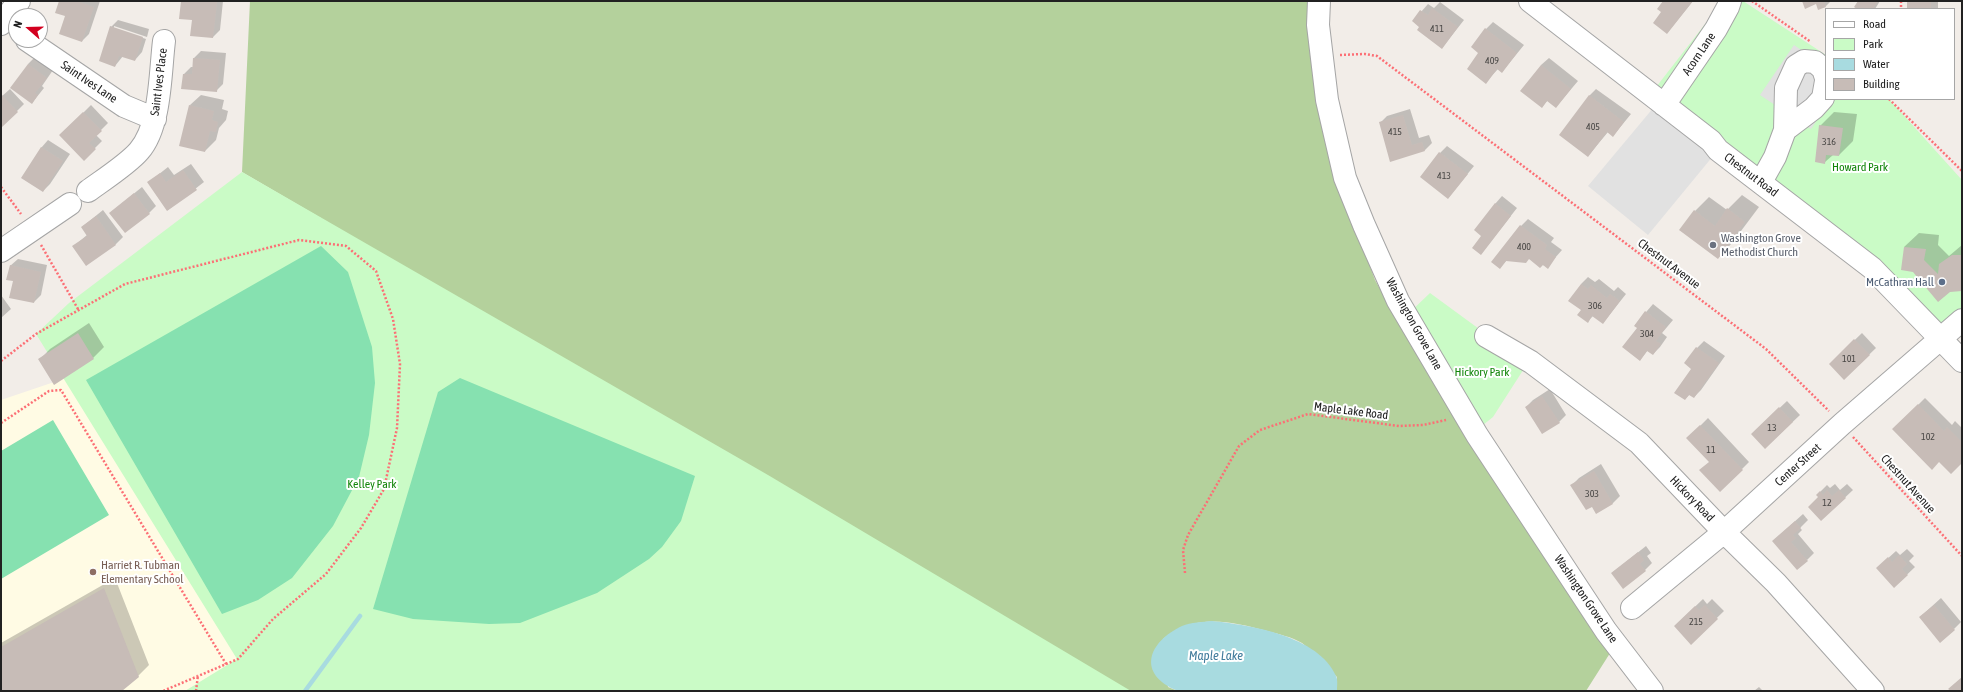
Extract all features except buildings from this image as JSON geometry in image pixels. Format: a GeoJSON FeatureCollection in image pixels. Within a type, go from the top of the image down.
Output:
{"type":"FeatureCollection","features":[{"type":"Feature","properties":{"kind":"street"},"geometry":{"type":"LineString","coordinates":[[6,26],[19,1]]}},
{"type":"Feature","properties":{"kind":"street","name":"Washington Grove Lane"},"geometry":{"type":"LineString","coordinates":[[1319,1],[1318,25],[1327,100],[1345,178],[1361,219],[1398,301],[1477,435],[1606,631],[1652,691]]}},
{"type":"Feature","properties":{"kind":"street","name":"Chestnut Road"},"geometry":{"type":"LineString","coordinates":[[1530,1],[1711,141],[1718,150],[1872,268],[1962,361]]}},
{"type":"Feature","properties":{"kind":"street","name":"Acorn Lane"},"geometry":{"type":"LineString","coordinates":[[1664,105],[1716,29],[1730,1]]}},
{"type":"Feature","properties":{"kind":"street","name":"Saint Ives Place"},"geometry":{"type":"LineString","coordinates":[[88,191],[138,153],[146,142],[155,119],[164,41]]}},
{"type":"Feature","properties":{"kind":"street","name":"Saint Ives Lane"},"geometry":{"type":"LineString","coordinates":[[39,48],[124,106],[155,119]]}},
{"type":"Feature","properties":{"kind":"street"},"geometry":{"type":"LineString","coordinates":[[1761,182],[1775,157],[1786,130],[1786,88],[1796,66],[1804,61],[1815,62],[1823,69],[1825,76]]}},
{"type":"Feature","properties":{"kind":"street"},"geometry":{"type":"LineString","coordinates":[[1786,130],[1814,108],[1822,98],[1825,84]]}},
{"type":"Feature","properties":{"kind":"street"},"geometry":{"type":"LineString","coordinates":[[1,251],[70,204]]}},
{"type":"Feature","properties":{"kind":"street","name":"Center Street"},"geometry":{"type":"LineString","coordinates":[[1632,608],[1724,532],[1842,424],[1962,320]]}},
{"type":"Feature","properties":{"kind":"street","name":"Hickory Road"},"geometry":{"type":"LineString","coordinates":[[1486,336],[1531,362],[1639,443],[1724,532],[1776,583],[1874,691]]}},
{"type":"Feature","properties":{"kind":"path"},"geometry":{"type":"LineString","coordinates":[[1752,1],[1814,44]]}},
{"type":"Feature","properties":{"kind":"path","name":"Chestnut Avenue"},"geometry":{"type":"LineString","coordinates":[[1322,56],[1365,54],[1377,56],[1766,349],[1842,424],[1962,556]]}},
{"type":"Feature","properties":{"kind":"path"},"geometry":{"type":"LineString","coordinates":[[1891,100],[1962,171]]}},
{"type":"Feature","properties":{"kind":"path"},"geometry":{"type":"LineString","coordinates":[[1,361],[36,334],[125,284],[299,240],[346,246],[376,271],[394,319],[400,364],[397,428],[384,488],[361,528],[326,574],[273,619],[238,659],[162,691]]}},
{"type":"Feature","properties":{"kind":"path"},"geometry":{"type":"LineString","coordinates":[[1,423],[49,391],[62,390],[226,664]]}},
{"type":"Feature","properties":{"kind":"path","name":"Maple Lake Road"},"geometry":{"type":"LineString","coordinates":[[1185,574],[1183,550],[1188,535],[1239,446],[1260,430],[1308,414],[1398,426],[1423,425],[1466,416]]}},
{"type":"Feature","properties":{"kind":"path"},"geometry":{"type":"LineString","coordinates":[[196,691],[198,675]]}},
{"type":"Feature","properties":{"kind":"shaded area"},"geometry":{"type":"Polygon","coordinates":[[[1794,45],[1825,66],[1825,100],[1830,100],[1811,129],[1760,95],[1794,45]]]}},
{"type":"Feature","properties":{"kind":"shaded area"},"geometry":{"type":"Polygon","coordinates":[[[1659,101],[1718,150],[1648,235],[1588,186],[1659,101]]]}},
{"type":"Feature","properties":{"kind":"shaded area","name":"Harriet R. Tubman Elementary School"},"geometry":{"type":"Polygon","coordinates":[[[66,378],[238,659],[185,691],[1,691],[1,400],[66,378]]]}},
{"type":"Feature","properties":{"kind":"green space"},"geometry":{"type":"Polygon","coordinates":[[[250,1],[1312,1],[1344,195],[1375,280],[1412,347],[1507,497],[1612,650],[1586,691],[1337,691],[1337,677],[1302,643],[1289,637],[1240,624],[1226,622],[1200,622],[1187,625],[1163,639],[1168,687],[1178,691],[1129,691],[242,172],[250,1]]]}},
{"type":"Feature","properties":{"kind":"green space","name":"Howard Park"},"geometry":{"type":"Polygon","coordinates":[[[1723,1],[1743,1],[1825,54],[1825,100],[1890,100],[1962,180],[1962,312],[1939,334],[1653,91],[1723,1]]]}},
{"type":"Feature","properties":{"kind":"green space","name":"Kelley Park"},"geometry":{"type":"Polygon","coordinates":[[[242,172],[768,475],[1131,691],[185,691],[237,659],[36,334],[69,303],[242,172]]]}},
{"type":"Feature","properties":{"kind":"green space"},"geometry":{"type":"Polygon","coordinates":[[[321,246],[348,272],[372,347],[375,383],[369,435],[359,477],[333,526],[292,578],[258,600],[222,614],[86,380],[321,246]]]}},
{"type":"Feature","properties":{"kind":"green space","name":"Hickory Park"},"geometry":{"type":"Polygon","coordinates":[[[1430,293],[1527,364],[1493,417],[1478,429],[1407,315],[1430,293]]]}},
{"type":"Feature","properties":{"kind":"green space"},"geometry":{"type":"Polygon","coordinates":[[[460,378],[695,476],[681,521],[662,547],[649,559],[597,593],[520,623],[489,624],[413,619],[373,609],[438,392],[460,378]]]}},
{"type":"Feature","properties":{"kind":"green space"},"geometry":{"type":"Polygon","coordinates":[[[53,420],[109,515],[1,579],[1,451],[53,420]]]}},
{"type":"Feature","properties":{"kind":"water","name":"Maple Lake"},"geometry":{"type":"Polygon","coordinates":[[[1212,621],[1263,630],[1282,635],[1299,642],[1315,651],[1327,662],[1337,678],[1337,691],[1178,691],[1165,684],[1156,676],[1152,667],[1152,658],[1155,649],[1170,633],[1182,626],[1212,621]]]}},
{"type":"Feature","properties":{"kind":"waterway"},"geometry":{"type":"LineString","coordinates":[[305,691],[360,616]]}},
{"type":"Feature","properties":{"kind":"place","name":"Washington Grove Methodist Church"},"geometry":{"type":"Point","coordinates":[1713,245]}},
{"type":"Feature","properties":{"kind":"place","name":"McCathran Hall"},"geometry":{"type":"Point","coordinates":[1942,282]}},
{"type":"Feature","properties":{"kind":"place","name":"Harriet R. Tubman Elementary School"},"geometry":{"type":"Point","coordinates":[93,572]}}]}
